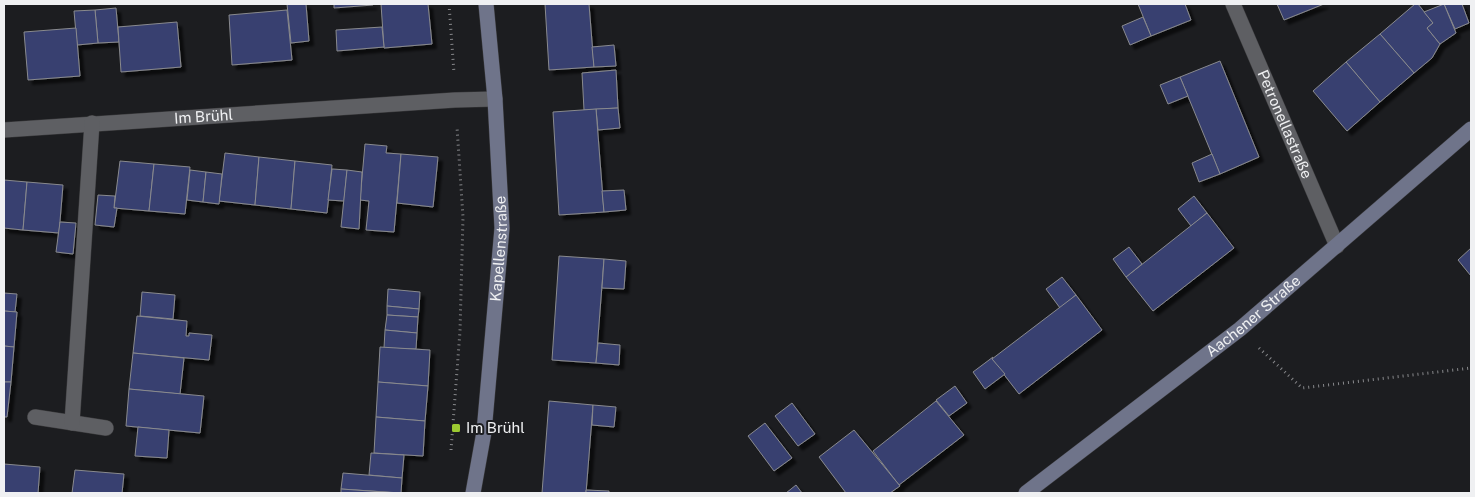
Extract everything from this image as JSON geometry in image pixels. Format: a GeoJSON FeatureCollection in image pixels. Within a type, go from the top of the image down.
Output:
{"type":"FeatureCollection","features":[{"type":"Feature","properties":{"kind":"main road","name":"Kapellenstraße"},"geometry":{"type":"LineString","coordinates":[[473,493],[484,432],[502,228],[495,99],[486,4]]}},
{"type":"Feature","properties":{"kind":"main road","name":"Aachener Straße"},"geometry":{"type":"LineString","coordinates":[[1026,493],[1240,329],[1471,129]]}},
{"type":"Feature","properties":{"kind":"street","name":"Petronellastraße"},"geometry":{"type":"LineString","coordinates":[[1234,4],[1337,246]]}},
{"type":"Feature","properties":{"kind":"street","name":"Im Brühl"},"geometry":{"type":"LineString","coordinates":[[4,130],[495,99]]}},
{"type":"Feature","properties":{"kind":"street"},"geometry":{"type":"LineString","coordinates":[[72,423],[92,123]]}},
{"type":"Feature","properties":{"kind":"street"},"geometry":{"type":"LineString","coordinates":[[35,417],[106,428]]}},
{"type":"Feature","properties":{"kind":"path"},"geometry":{"type":"LineString","coordinates":[[449,4],[464,217],[460,331],[450,458]]}},
{"type":"Feature","properties":{"kind":"path"},"geometry":{"type":"LineString","coordinates":[[1240,329],[1302,388],[1471,368]]}},
{"type":"Feature","properties":{"kind":"building"},"geometry":{"type":"Polygon","coordinates":[[[287,4],[306,4],[309,41],[291,43],[287,4]]]}},
{"type":"Feature","properties":{"kind":"building"},"geometry":{"type":"Polygon","coordinates":[[[334,4],[372,4],[373,5],[334,8],[334,4]]]}},
{"type":"Feature","properties":{"kind":"building"},"geometry":{"type":"Polygon","coordinates":[[[381,4],[428,4],[432,44],[384,48],[381,4]]]}},
{"type":"Feature","properties":{"kind":"building"},"geometry":{"type":"Polygon","coordinates":[[[545,4],[589,4],[594,67],[549,70],[545,4]]]}},
{"type":"Feature","properties":{"kind":"building"},"geometry":{"type":"Polygon","coordinates":[[[1138,4],[1185,4],[1191,20],[1151,36],[1138,4]]]}},
{"type":"Feature","properties":{"kind":"building"},"geometry":{"type":"Polygon","coordinates":[[[1277,4],[1324,4],[1284,20],[1277,4]]]}},
{"type":"Feature","properties":{"kind":"building"},"geometry":{"type":"Polygon","coordinates":[[[1415,4],[1418,4],[1433,23],[1427,28],[1440,44],[1432,58],[1414,73],[1380,34],[1415,4]]]}},
{"type":"Feature","properties":{"kind":"building"},"geometry":{"type":"Polygon","coordinates":[[[1444,4],[1462,4],[1469,23],[1455,29],[1444,4]]]}},
{"type":"Feature","properties":{"kind":"building"},"geometry":{"type":"Polygon","coordinates":[[[1444,4],[1456,33],[1440,44],[1427,28],[1433,23],[1424,12],[1444,4]]]}},
{"type":"Feature","properties":{"kind":"building"},"geometry":{"type":"Polygon","coordinates":[[[116,8],[119,42],[98,43],[95,10],[116,8]]]}},
{"type":"Feature","properties":{"kind":"building"},"geometry":{"type":"Polygon","coordinates":[[[95,10],[98,43],[77,45],[74,11],[95,10]]]}},
{"type":"Feature","properties":{"kind":"building"},"geometry":{"type":"Polygon","coordinates":[[[287,10],[292,60],[232,65],[229,15],[287,10]]]}},
{"type":"Feature","properties":{"kind":"building"},"geometry":{"type":"Polygon","coordinates":[[[1143,17],[1151,36],[1130,45],[1122,26],[1143,17]]]}},
{"type":"Feature","properties":{"kind":"building"},"geometry":{"type":"Polygon","coordinates":[[[177,22],[181,67],[121,72],[118,27],[177,22]]]}},
{"type":"Feature","properties":{"kind":"building"},"geometry":{"type":"Polygon","coordinates":[[[382,27],[384,47],[337,51],[336,30],[382,27]]]}},
{"type":"Feature","properties":{"kind":"building"},"geometry":{"type":"Polygon","coordinates":[[[76,28],[80,76],[28,80],[24,32],[76,28]]]}},
{"type":"Feature","properties":{"kind":"building"},"geometry":{"type":"Polygon","coordinates":[[[1380,34],[1414,73],[1380,102],[1346,62],[1380,34]]]}},
{"type":"Feature","properties":{"kind":"building"},"geometry":{"type":"Polygon","coordinates":[[[614,45],[616,66],[594,67],[592,47],[614,45]]]}},
{"type":"Feature","properties":{"kind":"building"},"geometry":{"type":"Polygon","coordinates":[[[1220,61],[1259,157],[1220,174],[1180,77],[1220,61]]]}},
{"type":"Feature","properties":{"kind":"building"},"geometry":{"type":"Polygon","coordinates":[[[1346,62],[1380,102],[1347,131],[1313,91],[1346,62]]]}},
{"type":"Feature","properties":{"kind":"building"},"geometry":{"type":"Polygon","coordinates":[[[616,70],[618,108],[584,110],[582,73],[616,70]]]}},
{"type":"Feature","properties":{"kind":"building"},"geometry":{"type":"Polygon","coordinates":[[[1180,77],[1188,96],[1168,104],[1160,85],[1180,77]]]}},
{"type":"Feature","properties":{"kind":"building"},"geometry":{"type":"Polygon","coordinates":[[[618,108],[620,128],[598,130],[596,109],[618,108]]]}},
{"type":"Feature","properties":{"kind":"building"},"geometry":{"type":"Polygon","coordinates":[[[596,109],[604,212],[559,215],[553,112],[596,109]]]}},
{"type":"Feature","properties":{"kind":"building"},"geometry":{"type":"Polygon","coordinates":[[[365,144],[387,146],[386,153],[401,154],[394,232],[366,230],[369,201],[360,200],[365,144]]]}},
{"type":"Feature","properties":{"kind":"building"},"geometry":{"type":"Polygon","coordinates":[[[225,153],[259,157],[255,205],[219,201],[225,153]]]}},
{"type":"Feature","properties":{"kind":"building"},"geometry":{"type":"Polygon","coordinates":[[[401,154],[438,157],[433,207],[397,203],[401,154]]]}},
{"type":"Feature","properties":{"kind":"building"},"geometry":{"type":"Polygon","coordinates":[[[1212,154],[1220,174],[1199,182],[1192,163],[1212,154]]]}},
{"type":"Feature","properties":{"kind":"building"},"geometry":{"type":"Polygon","coordinates":[[[259,157],[295,161],[291,209],[255,205],[259,157]]]}},
{"type":"Feature","properties":{"kind":"building"},"geometry":{"type":"Polygon","coordinates":[[[120,161],[154,164],[149,211],[114,208],[120,161]]]}},
{"type":"Feature","properties":{"kind":"building"},"geometry":{"type":"Polygon","coordinates":[[[295,161],[332,165],[327,213],[291,209],[295,161]]]}},
{"type":"Feature","properties":{"kind":"building"},"geometry":{"type":"Polygon","coordinates":[[[154,164],[190,167],[185,214],[149,211],[154,164]]]}},
{"type":"Feature","properties":{"kind":"building"},"geometry":{"type":"Polygon","coordinates":[[[332,169],[347,170],[344,201],[328,200],[332,169]]]}},
{"type":"Feature","properties":{"kind":"building"},"geometry":{"type":"Polygon","coordinates":[[[190,170],[206,172],[203,202],[187,200],[190,170]]]}},
{"type":"Feature","properties":{"kind":"building"},"geometry":{"type":"Polygon","coordinates":[[[347,170],[362,172],[359,229],[341,227],[347,170]]]}},
{"type":"Feature","properties":{"kind":"building"},"geometry":{"type":"Polygon","coordinates":[[[206,172],[222,174],[219,204],[203,202],[206,172]]]}},
{"type":"Feature","properties":{"kind":"building"},"geometry":{"type":"Polygon","coordinates":[[[4,180],[27,182],[23,230],[4,228],[4,180]]]}},
{"type":"Feature","properties":{"kind":"building"},"geometry":{"type":"Polygon","coordinates":[[[27,182],[63,185],[59,233],[23,230],[27,182]]]}},
{"type":"Feature","properties":{"kind":"building"},"geometry":{"type":"Polygon","coordinates":[[[624,190],[626,210],[604,212],[602,191],[624,190]]]}},
{"type":"Feature","properties":{"kind":"building"},"geometry":{"type":"Polygon","coordinates":[[[98,195],[115,196],[114,208],[117,208],[114,227],[95,225],[98,195]]]}},
{"type":"Feature","properties":{"kind":"building"},"geometry":{"type":"Polygon","coordinates":[[[1194,196],[1207,213],[1191,226],[1178,209],[1194,196]]]}},
{"type":"Feature","properties":{"kind":"building"},"geometry":{"type":"Polygon","coordinates":[[[1207,213],[1234,248],[1153,311],[1126,277],[1207,213]]]}},
{"type":"Feature","properties":{"kind":"building"},"geometry":{"type":"Polygon","coordinates":[[[60,222],[76,223],[73,254],[56,252],[60,222]]]}},
{"type":"Feature","properties":{"kind":"building"},"geometry":{"type":"Polygon","coordinates":[[[1129,247],[1142,264],[1126,277],[1113,259],[1129,247]]]}},
{"type":"Feature","properties":{"kind":"building"},"geometry":{"type":"Polygon","coordinates":[[[1471,248],[1471,276],[1458,260],[1471,248]]]}},
{"type":"Feature","properties":{"kind":"building"},"geometry":{"type":"Polygon","coordinates":[[[559,256],[604,259],[596,363],[552,360],[559,256]]]}},
{"type":"Feature","properties":{"kind":"building"},"geometry":{"type":"Polygon","coordinates":[[[604,259],[626,261],[624,289],[602,288],[604,259]]]}},
{"type":"Feature","properties":{"kind":"building"},"geometry":{"type":"Polygon","coordinates":[[[1062,277],[1076,295],[1060,308],[1046,289],[1062,277]]]}},
{"type":"Feature","properties":{"kind":"building"},"geometry":{"type":"Polygon","coordinates":[[[388,289],[420,292],[419,309],[387,306],[388,289]]]}},
{"type":"Feature","properties":{"kind":"building"},"geometry":{"type":"Polygon","coordinates":[[[142,292],[175,295],[173,319],[140,316],[142,292]]]}},
{"type":"Feature","properties":{"kind":"building"},"geometry":{"type":"Polygon","coordinates":[[[4,293],[17,294],[15,312],[4,311],[4,293]]]}},
{"type":"Feature","properties":{"kind":"building"},"geometry":{"type":"Polygon","coordinates":[[[1076,295],[1102,330],[1019,394],[992,359],[1076,295]]]}},
{"type":"Feature","properties":{"kind":"building"},"geometry":{"type":"Polygon","coordinates":[[[387,306],[419,309],[418,317],[387,315],[387,306]]]}},
{"type":"Feature","properties":{"kind":"building"},"geometry":{"type":"Polygon","coordinates":[[[4,311],[17,312],[14,347],[4,346],[4,311]]]}},
{"type":"Feature","properties":{"kind":"building"},"geometry":{"type":"Polygon","coordinates":[[[387,315],[418,317],[417,333],[385,330],[387,315]]]}},
{"type":"Feature","properties":{"kind":"building"},"geometry":{"type":"Polygon","coordinates":[[[137,316],[187,321],[186,336],[189,336],[189,333],[212,335],[209,360],[133,353],[137,316]]]}},
{"type":"Feature","properties":{"kind":"building"},"geometry":{"type":"Polygon","coordinates":[[[385,330],[417,333],[416,349],[384,348],[385,330]]]}},
{"type":"Feature","properties":{"kind":"building"},"geometry":{"type":"Polygon","coordinates":[[[598,343],[620,345],[619,365],[596,363],[598,343]]]}},
{"type":"Feature","properties":{"kind":"building"},"geometry":{"type":"Polygon","coordinates":[[[4,346],[14,347],[11,382],[4,382],[4,346]]]}},
{"type":"Feature","properties":{"kind":"building"},"geometry":{"type":"Polygon","coordinates":[[[380,347],[430,350],[428,386],[378,382],[380,347]]]}},
{"type":"Feature","properties":{"kind":"building"},"geometry":{"type":"Polygon","coordinates":[[[133,353],[184,358],[180,394],[129,389],[133,353]]]}},
{"type":"Feature","properties":{"kind":"building"},"geometry":{"type":"Polygon","coordinates":[[[993,357],[992,359],[1005,374],[985,389],[973,372],[993,357]]]}},
{"type":"Feature","properties":{"kind":"building"},"geometry":{"type":"Polygon","coordinates":[[[4,382],[11,382],[7,417],[4,417],[4,382]]]}},
{"type":"Feature","properties":{"kind":"building"},"geometry":{"type":"Polygon","coordinates":[[[378,382],[428,386],[425,421],[376,417],[378,382]]]}},
{"type":"Feature","properties":{"kind":"building"},"geometry":{"type":"Polygon","coordinates":[[[955,386],[967,403],[949,416],[936,400],[955,386]]]}},
{"type":"Feature","properties":{"kind":"building"},"geometry":{"type":"Polygon","coordinates":[[[129,389],[204,396],[200,433],[126,426],[129,389]]]}},
{"type":"Feature","properties":{"kind":"building"},"geometry":{"type":"Polygon","coordinates":[[[549,401],[593,405],[586,493],[542,493],[549,401]]]}},
{"type":"Feature","properties":{"kind":"building"},"geometry":{"type":"Polygon","coordinates":[[[936,401],[964,435],[899,485],[873,451],[936,401]]]}},
{"type":"Feature","properties":{"kind":"building"},"geometry":{"type":"Polygon","coordinates":[[[792,403],[815,434],[798,446],[775,416],[792,403]]]}},
{"type":"Feature","properties":{"kind":"building"},"geometry":{"type":"Polygon","coordinates":[[[593,405],[616,407],[614,427],[592,425],[593,405]]]}},
{"type":"Feature","properties":{"kind":"building"},"geometry":{"type":"Polygon","coordinates":[[[376,417],[425,421],[423,456],[374,453],[376,417]]]}},
{"type":"Feature","properties":{"kind":"building"},"geometry":{"type":"Polygon","coordinates":[[[765,423],[792,458],[774,471],[748,436],[765,423]]]}},
{"type":"Feature","properties":{"kind":"building"},"geometry":{"type":"Polygon","coordinates":[[[138,427],[169,430],[167,458],[135,456],[138,427]]]}},
{"type":"Feature","properties":{"kind":"building"},"geometry":{"type":"Polygon","coordinates":[[[854,430],[900,486],[890,493],[846,493],[819,457],[854,430]]]}},
{"type":"Feature","properties":{"kind":"building"},"geometry":{"type":"Polygon","coordinates":[[[371,453],[404,455],[402,478],[369,475],[371,453]]]}},
{"type":"Feature","properties":{"kind":"building"},"geometry":{"type":"Polygon","coordinates":[[[4,464],[40,467],[38,493],[4,493],[4,464]]]}},
{"type":"Feature","properties":{"kind":"building"},"geometry":{"type":"Polygon","coordinates":[[[75,470],[124,474],[122,493],[72,493],[75,470]]]}},
{"type":"Feature","properties":{"kind":"building"},"geometry":{"type":"Polygon","coordinates":[[[343,473],[402,478],[401,493],[341,489],[343,473]]]}},
{"type":"Feature","properties":{"kind":"building"},"geometry":{"type":"Polygon","coordinates":[[[796,485],[802,493],[786,493],[796,485]]]}},
{"type":"Feature","properties":{"kind":"building"},"geometry":{"type":"Polygon","coordinates":[[[341,489],[398,493],[341,493],[341,489]]]}},
{"type":"Feature","properties":{"kind":"building"},"geometry":{"type":"Polygon","coordinates":[[[586,490],[609,491],[609,493],[586,493],[586,490]]]}},
{"type":"Feature","properties":{"kind":"place","name":"Im Brühl"},"geometry":{"type":"Point","coordinates":[456,428]}}]}
